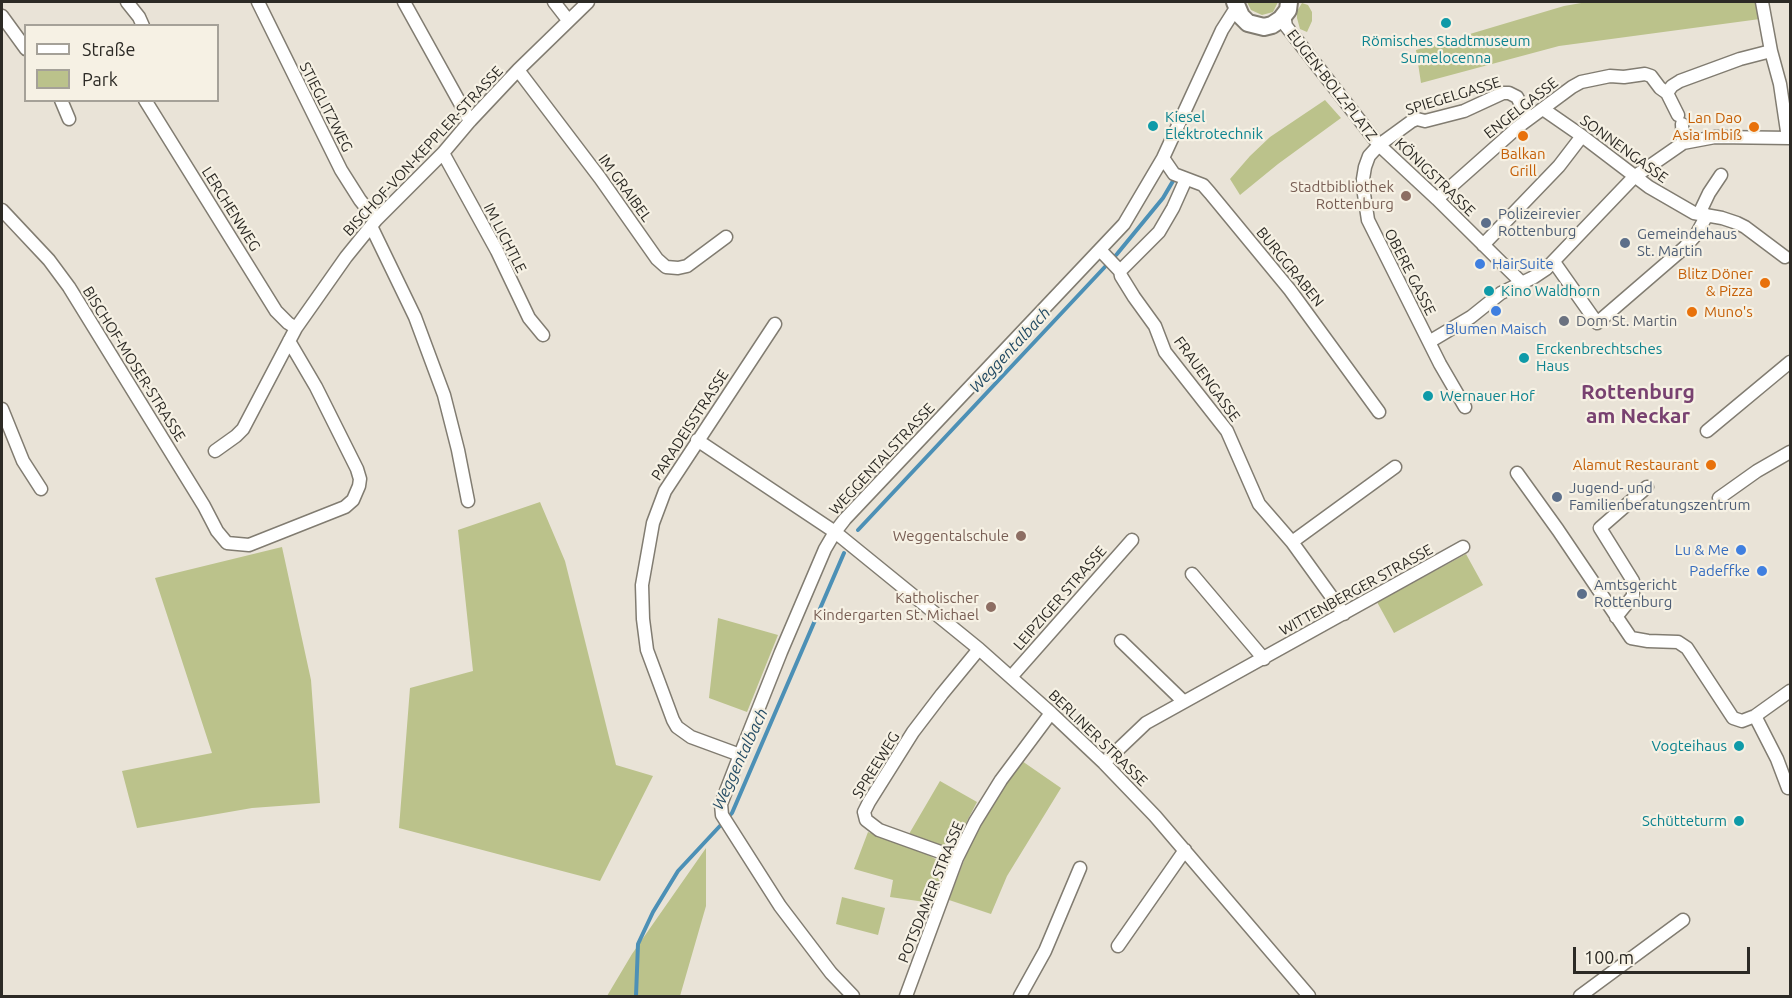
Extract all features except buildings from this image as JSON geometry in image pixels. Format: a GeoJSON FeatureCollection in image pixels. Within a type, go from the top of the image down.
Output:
{"type":"FeatureCollection","features":[{"type":"Feature","properties":{"kind":"main road"},"geometry":{"type":"LineString","coordinates":[[1236,5],[1241,16],[1248,23]]}},
{"type":"Feature","properties":{"kind":"main road","name":"EUGEN-BOLZ-PLATZ"},"geometry":{"type":"LineString","coordinates":[[1248,23],[1264,27],[1284,16]]}},
{"type":"Feature","properties":{"kind":"street"},"geometry":{"type":"LineString","coordinates":[[127,2],[142,24]]}},
{"type":"Feature","properties":{"kind":"street","name":"STIEGLITZWEG"},"geometry":{"type":"LineString","coordinates":[[258,2],[341,170],[374,223],[415,317],[444,394],[468,501]]}},
{"type":"Feature","properties":{"kind":"street"},"geometry":{"type":"LineString","coordinates":[[404,2],[470,121]]}},
{"type":"Feature","properties":{"kind":"street"},"geometry":{"type":"LineString","coordinates":[[554,2],[568,20]]}},
{"type":"Feature","properties":{"kind":"street","name":"BISCHOF-VON-KEPPLER-STRASSE"},"geometry":{"type":"LineString","coordinates":[[216,451],[243,429],[296,328],[346,257],[374,223],[443,153],[519,70],[588,2]]}},
{"type":"Feature","properties":{"kind":"street"},"geometry":{"type":"LineString","coordinates":[[1429,342],[1540,273],[1554,262],[1634,177],[1683,143],[1715,137],[1789,138],[1785,82],[1771,51],[1762,2]]}},
{"type":"Feature","properties":{"kind":"street","name":"WEGGENTALSTRASSE"},"geometry":{"type":"LineString","coordinates":[[853,996],[831,973],[792,924],[722,815],[721,804],[781,652],[825,549],[835,532],[1103,253],[1124,224],[1163,158],[1218,38],[1236,5]]}},
{"type":"Feature","properties":{"kind":"street"},"geometry":{"type":"LineString","coordinates":[[2,16],[24,46]]}},
{"type":"Feature","properties":{"kind":"street","name":"EUGEN-BOLZ-PLATZ"},"geometry":{"type":"LineString","coordinates":[[1284,16],[1379,145]]}},
{"type":"Feature","properties":{"kind":"street"},"geometry":{"type":"LineString","coordinates":[[1218,38],[1236,26],[1248,23]]}},
{"type":"Feature","properties":{"kind":"street"},"geometry":{"type":"LineString","coordinates":[[1683,143],[1680,119],[1667,93],[1672,86],[1740,59],[1771,51]]}},
{"type":"Feature","properties":{"kind":"street","name":"IM GRAIBEL"},"geometry":{"type":"LineString","coordinates":[[519,70],[657,259],[666,267],[687,266],[726,237]]}},
{"type":"Feature","properties":{"kind":"street","name":"ENGELGASSE"},"geometry":{"type":"LineString","coordinates":[[1437,198],[1528,118],[1581,82],[1610,76],[1645,74],[1651,76],[1667,93]]}},
{"type":"Feature","properties":{"kind":"street","name":"SPIEGELGASSE"},"geometry":{"type":"LineString","coordinates":[[1379,145],[1412,121],[1417,119],[1425,121],[1464,111],[1503,93],[1517,97],[1528,118]]}},
{"type":"Feature","properties":{"kind":"street"},"geometry":{"type":"LineString","coordinates":[[62,102],[69,119]]}},
{"type":"Feature","properties":{"kind":"street","name":"LERCHENWEG"},"geometry":{"type":"LineString","coordinates":[[147,102],[276,311],[296,328]]}},
{"type":"Feature","properties":{"kind":"street","name":"SONNENGASSE"},"geometry":{"type":"LineString","coordinates":[[1543,109],[1634,177],[1683,207],[1745,227],[1787,259]]}},
{"type":"Feature","properties":{"kind":"street"},"geometry":{"type":"LineString","coordinates":[[1483,245],[1559,166],[1582,136]]}},
{"type":"Feature","properties":{"kind":"street","name":"KÖNIGSTRASSE"},"geometry":{"type":"LineString","coordinates":[[1379,145],[1437,198],[1483,245],[1514,289]]}},
{"type":"Feature","properties":{"kind":"street","name":"OBERE GASSE"},"geometry":{"type":"LineString","coordinates":[[1379,145],[1369,156],[1365,171],[1364,194],[1368,220],[1429,342],[1465,407]]}},
{"type":"Feature","properties":{"kind":"street","name":"IM LICHTLE"},"geometry":{"type":"LineString","coordinates":[[443,153],[497,251],[529,318],[543,335]]}},
{"type":"Feature","properties":{"kind":"street","name":"BURGGRABEN"},"geometry":{"type":"LineString","coordinates":[[1163,158],[1174,174],[1203,185],[1311,317],[1379,412]]}},
{"type":"Feature","properties":{"kind":"street"},"geometry":{"type":"LineString","coordinates":[[1554,262],[1597,323],[1696,235],[1709,193],[1721,175]]}},
{"type":"Feature","properties":{"kind":"street"},"geometry":{"type":"LineString","coordinates":[[1118,268],[1159,232],[1186,179]]}},
{"type":"Feature","properties":{"kind":"street","name":"BISCHOF-MOSER-STRASSE"},"geometry":{"type":"LineString","coordinates":[[2,210],[49,260],[69,287],[204,506],[216,531],[227,543],[249,545],[345,507],[353,500],[359,486],[360,479],[357,469],[316,387],[289,341]]}},
{"type":"Feature","properties":{"kind":"street","name":"FRAUENGASSE"},"geometry":{"type":"LineString","coordinates":[[1103,253],[1118,268],[1155,326],[1166,352],[1227,431],[1259,504],[1292,542],[1344,614]]}},
{"type":"Feature","properties":{"kind":"street","name":"PARADEISSTRASSE"},"geometry":{"type":"LineString","coordinates":[[740,755],[691,737],[677,727],[672,720],[647,650],[642,585],[653,523],[665,491],[775,324]]}},
{"type":"Feature","properties":{"kind":"street"},"geometry":{"type":"LineString","coordinates":[[1707,431],[1791,362]]}},
{"type":"Feature","properties":{"kind":"street"},"geometry":{"type":"LineString","coordinates":[[2,409],[23,461],[40,489]]}},
{"type":"Feature","properties":{"kind":"street","name":"BERLINER STRASSE"},"geometry":{"type":"LineString","coordinates":[[697,440],[835,532],[979,649],[1051,713],[1104,763],[1185,850],[1309,996]]}},
{"type":"Feature","properties":{"kind":"street"},"geometry":{"type":"LineString","coordinates":[[1719,498],[1757,471],[1791,452]]}},
{"type":"Feature","properties":{"kind":"street"},"geometry":{"type":"LineString","coordinates":[[1292,542],[1395,467]]}},
{"type":"Feature","properties":{"kind":"street"},"geometry":{"type":"LineString","coordinates":[[1516,473],[1558,530],[1631,638],[1678,642],[1687,648],[1728,712],[1733,718],[1742,721],[1755,717],[1791,691]]}},
{"type":"Feature","properties":{"kind":"street"},"geometry":{"type":"LineString","coordinates":[[1616,617],[1633,596],[1633,581],[1600,528],[1647,487]]}},
{"type":"Feature","properties":{"kind":"street","name":"LEIPZIGER STRASSE"},"geometry":{"type":"LineString","coordinates":[[1011,677],[1132,540]]}},
{"type":"Feature","properties":{"kind":"street","name":"WITTENBERGER STRASSE"},"geometry":{"type":"LineString","coordinates":[[1104,763],[1140,728],[1184,701],[1264,659],[1463,547]]}},
{"type":"Feature","properties":{"kind":"street"},"geometry":{"type":"LineString","coordinates":[[1192,574],[1264,659]]}},
{"type":"Feature","properties":{"kind":"street"},"geometry":{"type":"LineString","coordinates":[[1122,641],[1184,701]]}},
{"type":"Feature","properties":{"kind":"street","name":"SPREEWEG"},"geometry":{"type":"LineString","coordinates":[[957,858],[879,830],[866,820],[864,812],[913,732],[979,649]]}},
{"type":"Feature","properties":{"kind":"street","name":"POTSDAMER STRASSE"},"geometry":{"type":"LineString","coordinates":[[906,996],[957,858],[987,800],[1051,713]]}},
{"type":"Feature","properties":{"kind":"street"},"geometry":{"type":"LineString","coordinates":[[1755,717],[1777,759],[1788,788],[1791,787]]}},
{"type":"Feature","properties":{"kind":"street"},"geometry":{"type":"LineString","coordinates":[[1118,946],[1185,850]]}},
{"type":"Feature","properties":{"kind":"street"},"geometry":{"type":"LineString","coordinates":[[1020,996],[1045,951],[1080,868]]}},
{"type":"Feature","properties":{"kind":"street"},"geometry":{"type":"LineString","coordinates":[[1580,996],[1683,920]]}},
{"type":"Feature","properties":{"kind":"green space"},"geometry":{"type":"Polygon","coordinates":[[[1247,2],[1278,2],[1273,12],[1262,15],[1251,10],[1247,2]]]}},
{"type":"Feature","properties":{"kind":"green space"},"geometry":{"type":"Polygon","coordinates":[[[1587,2],[1757,2],[1760,19],[1559,46],[1421,83],[1416,50],[1564,6],[1587,2]]]}},
{"type":"Feature","properties":{"kind":"green space"},"geometry":{"type":"Polygon","coordinates":[[[1302,3],[1308,5],[1312,12],[1312,21],[1307,32],[1300,29],[1297,18],[1297,11],[1302,3]]]}},
{"type":"Feature","properties":{"kind":"green space"},"geometry":{"type":"Polygon","coordinates":[[[1325,100],[1341,118],[1240,195],[1230,179],[1250,156],[1270,137],[1325,100]]]}},
{"type":"Feature","properties":{"kind":"green space"},"geometry":{"type":"Polygon","coordinates":[[[540,502],[565,561],[616,765],[653,776],[600,881],[399,828],[410,688],[473,671],[458,530],[540,502]]]}},
{"type":"Feature","properties":{"kind":"green space"},"geometry":{"type":"Polygon","coordinates":[[[282,547],[311,680],[320,803],[252,808],[137,828],[122,771],[212,753],[155,578],[282,547]]]}},
{"type":"Feature","properties":{"kind":"green space"},"geometry":{"type":"Polygon","coordinates":[[[1466,554],[1483,585],[1394,633],[1377,602],[1466,554]]]}},
{"type":"Feature","properties":{"kind":"green space"},"geometry":{"type":"Polygon","coordinates":[[[718,618],[778,635],[747,712],[709,698],[718,618]]]}},
{"type":"Feature","properties":{"kind":"green space"},"geometry":{"type":"Polygon","coordinates":[[[1022,761],[1061,788],[1007,876],[991,914],[949,900],[968,850],[994,801],[1022,761]]]}},
{"type":"Feature","properties":{"kind":"green space"},"geometry":{"type":"Polygon","coordinates":[[[940,781],[977,802],[956,842],[950,846],[942,846],[909,834],[940,781]]]}},
{"type":"Feature","properties":{"kind":"green space"},"geometry":{"type":"Polygon","coordinates":[[[868,832],[925,853],[939,861],[942,873],[932,903],[890,897],[893,880],[854,869],[868,832]]]}},
{"type":"Feature","properties":{"kind":"green space"},"geometry":{"type":"Polygon","coordinates":[[[706,848],[706,906],[680,996],[607,996],[632,954],[706,848]]]}},
{"type":"Feature","properties":{"kind":"green space"},"geometry":{"type":"Polygon","coordinates":[[[842,897],[885,908],[878,935],[836,924],[842,897]]]}},
{"type":"Feature","properties":{"kind":"waterway","name":"Weggentalbach"},"geometry":{"type":"LineString","coordinates":[[858,530],[1117,254],[1163,198],[1173,181]]}},
{"type":"Feature","properties":{"kind":"waterway","name":"Weggentalbach"},"geometry":{"type":"LineString","coordinates":[[636,996],[638,944],[653,912],[678,871],[732,813],[844,553]]}},
{"type":"Feature","properties":{"kind":"place","name":"Römisches Stadtmuseum Sumelocenna"},"geometry":{"type":"Point","coordinates":[1446,23]}},
{"type":"Feature","properties":{"kind":"place","name":"Kiesel Elektrotechnik"},"geometry":{"type":"Point","coordinates":[1153,126]}},
{"type":"Feature","properties":{"kind":"place","name":"Lan Dao Asia Imbiß"},"geometry":{"type":"Point","coordinates":[1754,127]}},
{"type":"Feature","properties":{"kind":"place","name":"Balkan Grill"},"geometry":{"type":"Point","coordinates":[1523,136]}},
{"type":"Feature","properties":{"kind":"place","name":"Stadtbibliothek Rottenburg"},"geometry":{"type":"Point","coordinates":[1406,196]}},
{"type":"Feature","properties":{"kind":"place","name":"Polizeirevier Rottenburg"},"geometry":{"type":"Point","coordinates":[1486,223]}},
{"type":"Feature","properties":{"kind":"place","name":"Gemeindehaus St. Martin"},"geometry":{"type":"Point","coordinates":[1625,243]}},
{"type":"Feature","properties":{"kind":"place","name":"HairSuite"},"geometry":{"type":"Point","coordinates":[1480,264]}},
{"type":"Feature","properties":{"kind":"place","name":"Blitz Döner & Pizza"},"geometry":{"type":"Point","coordinates":[1765,283]}},
{"type":"Feature","properties":{"kind":"place","name":"Kino Waldhorn"},"geometry":{"type":"Point","coordinates":[1489,291]}},
{"type":"Feature","properties":{"kind":"place","name":"Blumen Maisch"},"geometry":{"type":"Point","coordinates":[1496,311]}},
{"type":"Feature","properties":{"kind":"place","name":"Muno's"},"geometry":{"type":"Point","coordinates":[1692,312]}},
{"type":"Feature","properties":{"kind":"place","name":"Dom St. Martin"},"geometry":{"type":"Point","coordinates":[1564,321]}},
{"type":"Feature","properties":{"kind":"place","name":"Erckenbrechtsches Haus"},"geometry":{"type":"Point","coordinates":[1524,358]}},
{"type":"Feature","properties":{"kind":"place","name":"Wernauer Hof"},"geometry":{"type":"Point","coordinates":[1428,396]}},
{"type":"Feature","properties":{"kind":"place","name":"Alamut Restaurant"},"geometry":{"type":"Point","coordinates":[1711,465]}},
{"type":"Feature","properties":{"kind":"place","name":"Jugend- und Familienberatungszentrum"},"geometry":{"type":"Point","coordinates":[1557,497]}},
{"type":"Feature","properties":{"kind":"place","name":"Weggentalschule"},"geometry":{"type":"Point","coordinates":[1021,536]}},
{"type":"Feature","properties":{"kind":"place","name":"Lu & Me"},"geometry":{"type":"Point","coordinates":[1741,550]}},
{"type":"Feature","properties":{"kind":"place","name":"Padeffke"},"geometry":{"type":"Point","coordinates":[1762,571]}},
{"type":"Feature","properties":{"kind":"place","name":"Amtsgericht Rottenburg"},"geometry":{"type":"Point","coordinates":[1582,594]}},
{"type":"Feature","properties":{"kind":"place","name":"Katholischer Kindergarten St. Michael"},"geometry":{"type":"Point","coordinates":[991,607]}},
{"type":"Feature","properties":{"kind":"place","name":"Vogteihaus"},"geometry":{"type":"Point","coordinates":[1739,746]}},
{"type":"Feature","properties":{"kind":"place","name":"Schütteturm"},"geometry":{"type":"Point","coordinates":[1739,821]}},
{"type":"Feature","properties":{"kind":"district","name":"Rottenburg am Neckar"},"geometry":{"type":"Point","coordinates":[1638,404]}}]}
